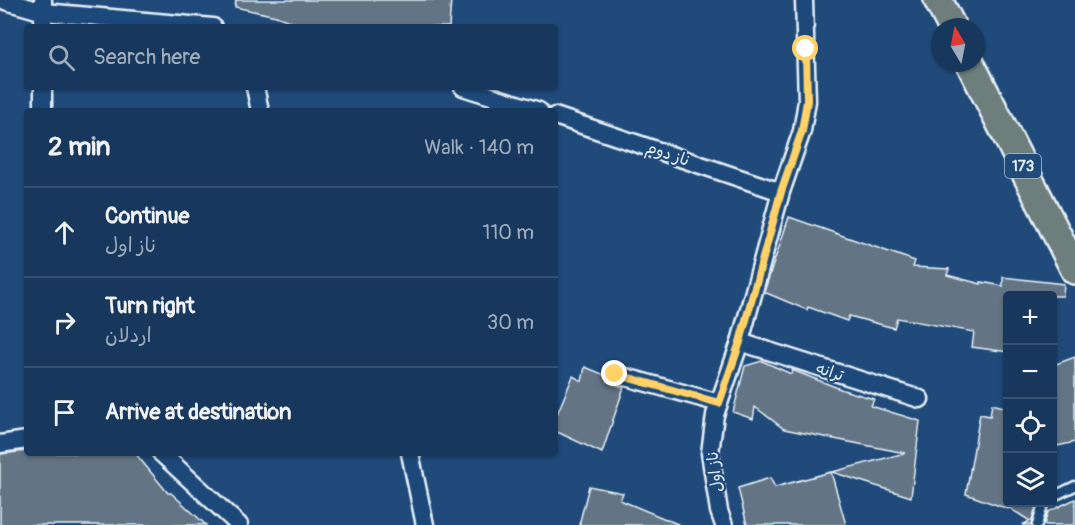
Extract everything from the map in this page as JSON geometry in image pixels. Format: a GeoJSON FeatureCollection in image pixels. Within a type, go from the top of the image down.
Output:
{"type":"FeatureCollection","features":[{"type":"Feature","properties":{"kind":"main road"},"geometry":{"type":"LineString","coordinates":[[938,0],[947,18]]}},
{"type":"Feature","properties":{"kind":"main road","name":"173"},"geometry":{"type":"LineString","coordinates":[[975,72],[1075,270]]}},
{"type":"Feature","properties":{"kind":"street"},"geometry":{"type":"LineString","coordinates":[[2,0],[43,13],[177,24]]}},
{"type":"Feature","properties":{"kind":"street","name":"ناز اول"},"geometry":{"type":"LineString","coordinates":[[724,525],[719,511],[710,453],[715,415],[740,342],[781,192],[802,131],[807,101],[804,0]]}},
{"type":"Feature","properties":{"kind":"street"},"geometry":{"type":"LineString","coordinates":[[43,90],[43,108]]}},
{"type":"Feature","properties":{"kind":"street"},"geometry":{"type":"LineString","coordinates":[[256,90],[259,108]]}},
{"type":"Feature","properties":{"kind":"street"},"geometry":{"type":"LineString","coordinates":[[472,90],[530,108]]}},
{"type":"Feature","properties":{"kind":"street","name":"ناز دوم"},"geometry":{"type":"LineString","coordinates":[[558,117],[781,192]]}},
{"type":"Feature","properties":{"kind":"street","name":"ترانه"},"geometry":{"type":"LineString","coordinates":[[740,342],[920,399]]}},
{"type":"Feature","properties":{"kind":"street"},"geometry":{"type":"LineString","coordinates":[[615,374],[719,403]]}},
{"type":"Feature","properties":{"kind":"street"},"geometry":{"type":"LineString","coordinates":[[0,444],[24,440]]}},
{"type":"Feature","properties":{"kind":"street"},"geometry":{"type":"LineString","coordinates":[[163,456],[238,525]]}},
{"type":"Feature","properties":{"kind":"street"},"geometry":{"type":"LineString","coordinates":[[411,456],[425,525]]}},
{"type":"Feature","properties":{"kind":"lane"},"geometry":{"type":"LineString","coordinates":[[1057,495],[1075,486]]}},
{"type":"Feature","properties":{"kind":"lane"},"geometry":{"type":"LineString","coordinates":[[1037,525],[1042,507]]}},
{"type":"Feature","properties":{"kind":"building"},"geometry":{"type":"Polygon","coordinates":[[[236,0],[451,0],[449,24],[297,24],[276,16],[235,7],[236,0]]]}},
{"type":"Feature","properties":{"kind":"building"},"geometry":{"type":"Polygon","coordinates":[[[789,217],[915,261],[913,267],[949,269],[947,275],[981,284],[981,282],[1003,286],[1003,277],[1064,284],[1063,296],[1057,296],[1057,291],[1003,291],[1003,351],[972,347],[974,332],[897,318],[894,328],[849,316],[847,321],[808,307],[807,310],[764,292],[789,217]]]}},
{"type":"Feature","properties":{"kind":"building"},"geometry":{"type":"Polygon","coordinates":[[[1075,357],[1075,442],[1057,446],[1057,399],[1057,364],[1075,357]]]}},
{"type":"Feature","properties":{"kind":"building"},"geometry":{"type":"Polygon","coordinates":[[[762,361],[791,374],[792,370],[843,390],[874,399],[871,406],[920,421],[911,497],[832,472],[905,453],[784,429],[755,407],[753,419],[733,412],[745,366],[762,361]]]}},
{"type":"Feature","properties":{"kind":"building"},"geometry":{"type":"Polygon","coordinates":[[[585,367],[605,375],[607,381],[612,384],[624,387],[602,453],[558,432],[558,412],[573,376],[582,381],[585,367]]]}},
{"type":"Feature","properties":{"kind":"building"},"geometry":{"type":"Polygon","coordinates":[[[992,404],[1003,407],[1003,507],[1008,507],[1008,509],[966,494],[980,414],[990,416],[992,404]]]}},
{"type":"Feature","properties":{"kind":"building"},"geometry":{"type":"Polygon","coordinates":[[[24,451],[24,456],[137,456],[168,493],[171,493],[206,525],[0,525],[0,454],[24,451]]]}},
{"type":"Feature","properties":{"kind":"building"},"geometry":{"type":"Polygon","coordinates":[[[831,472],[846,525],[747,525],[738,488],[770,478],[775,487],[831,472]]]}},
{"type":"Feature","properties":{"kind":"building"},"geometry":{"type":"Polygon","coordinates":[[[589,486],[623,493],[620,500],[680,525],[579,525],[589,486]]]}},
{"type":"Feature","properties":{"kind":"building"},"geometry":{"type":"Polygon","coordinates":[[[1075,499],[1075,525],[1044,525],[1048,512],[1075,499]]]}},
{"type":"Feature","properties":{"kind":"building"},"geometry":{"type":"Polygon","coordinates":[[[1008,507],[1036,507],[1031,525],[1022,525],[1030,521],[1008,507]]]}},
{"type":"Feature","properties":{"kind":"route"},"geometry":{"type":"LineString","coordinates":[[615,374],[719,403],[740,342],[781,192],[802,131],[807,101],[806,49]]}}]}
